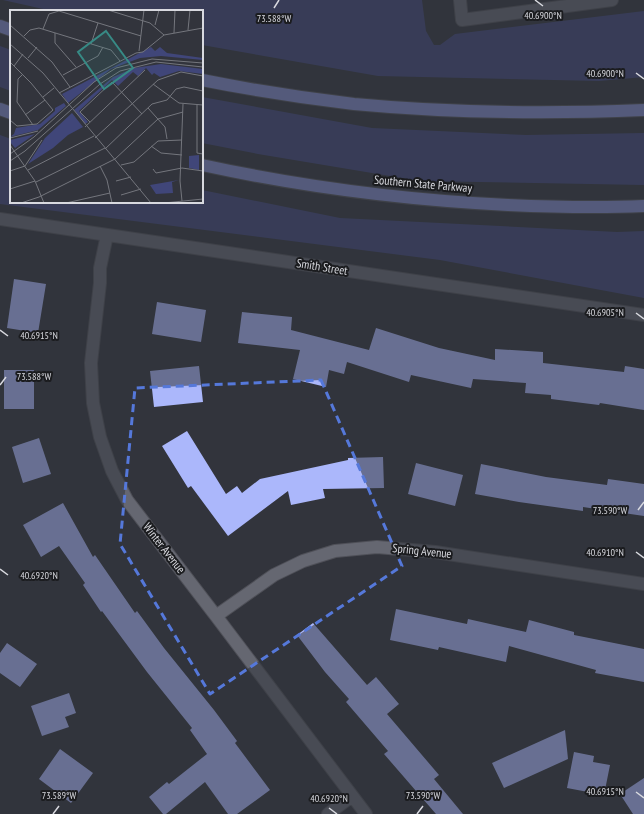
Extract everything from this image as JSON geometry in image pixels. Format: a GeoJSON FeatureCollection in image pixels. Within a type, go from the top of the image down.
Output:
{"type":"FeatureCollection","features":[{"type":"Feature","properties":{"kind":"highway"},"geometry":{"type":"LineString","coordinates":[[0,26],[10,30]]}},
{"type":"Feature","properties":{"kind":"highway"},"geometry":{"type":"LineString","coordinates":[[203,80],[354,104],[437,110],[564,112],[644,110]]}},
{"type":"Feature","properties":{"kind":"highway"},"geometry":{"type":"LineString","coordinates":[[0,109],[10,112]]}},
{"type":"Feature","properties":{"kind":"highway","name":"Southern State Parkway"},"geometry":{"type":"LineString","coordinates":[[203,165],[297,183],[424,199],[552,207],[644,206]]}},
{"type":"Feature","properties":{"kind":"street"},"geometry":{"type":"LineString","coordinates":[[460,0],[462,20],[612,0]]}},
{"type":"Feature","properties":{"kind":"street","name":"Smith Street"},"geometry":{"type":"LineString","coordinates":[[0,219],[644,316]]}},
{"type":"Feature","properties":{"kind":"street","name":"Winter Avenue"},"geometry":{"type":"LineString","coordinates":[[107,235],[100,268],[100,283],[91,363],[93,403],[100,437],[112,471],[127,500],[366,814]]}},
{"type":"Feature","properties":{"kind":"street","name":"Spring Avenue"},"geometry":{"type":"LineString","coordinates":[[216,616],[274,575],[303,561],[335,551],[377,547],[435,552],[644,584]]}},
{"type":"Feature","properties":{"kind":"street"},"geometry":{"type":"LineString","coordinates":[[328,814],[352,796]]}},
{"type":"Feature","properties":{"kind":"highlighted area"},"geometry":{"type":"Polygon","coordinates":[[[321,380],[402,566],[210,694],[120,544],[135,388],[321,380]]]}},
{"type":"Feature","properties":{"kind":"shaded area"},"geometry":{"type":"Polygon","coordinates":[[[3,0],[422,0],[426,31],[434,45],[440,45],[455,34],[644,11],[644,77],[599,81],[378,76],[203,45],[203,10],[48,10],[3,0]]]}},
{"type":"Feature","properties":{"kind":"shaded area"},"geometry":{"type":"Polygon","coordinates":[[[0,46],[10,50],[10,91],[0,87],[0,46]]]}},
{"type":"Feature","properties":{"kind":"shaded area"},"geometry":{"type":"Polygon","coordinates":[[[203,97],[372,128],[526,135],[644,133],[644,185],[420,181],[258,154],[203,143],[203,97]]]}},
{"type":"Feature","properties":{"kind":"shaded area"},"geometry":{"type":"Polygon","coordinates":[[[0,135],[10,139],[10,203],[203,203],[203,190],[340,218],[617,232],[644,231],[644,298],[440,260],[0,204],[0,135]]]}},
{"type":"Feature","properties":{"kind":"building"},"geometry":{"type":"Polygon","coordinates":[[[14,279],[46,284],[38,333],[7,328],[14,279]]]}},
{"type":"Feature","properties":{"kind":"building"},"geometry":{"type":"Polygon","coordinates":[[[157,302],[206,310],[201,342],[152,334],[157,302]]]}},
{"type":"Feature","properties":{"kind":"building"},"geometry":{"type":"Polygon","coordinates":[[[242,312],[292,317],[291,330],[369,350],[376,328],[439,348],[495,360],[495,349],[543,352],[543,363],[624,372],[625,366],[644,369],[644,410],[600,403],[599,405],[551,399],[551,395],[525,393],[526,383],[473,379],[471,388],[411,375],[409,382],[347,362],[344,374],[329,370],[326,387],[293,379],[300,350],[238,343],[242,312]]]}},
{"type":"Feature","properties":{"kind":"building"},"geometry":{"type":"Polygon","coordinates":[[[199,366],[203,402],[154,407],[150,371],[199,366]]]}},
{"type":"Feature","properties":{"kind":"building"},"geometry":{"type":"Polygon","coordinates":[[[4,370],[34,370],[34,409],[4,409],[4,370]]]}},
{"type":"Feature","properties":{"kind":"building"},"geometry":{"type":"Polygon","coordinates":[[[187,431],[226,494],[237,486],[242,493],[260,479],[348,460],[348,458],[383,457],[384,488],[323,489],[325,498],[291,505],[288,491],[228,536],[191,486],[188,488],[162,446],[187,431]]]}},
{"type":"Feature","properties":{"kind":"building"},"geometry":{"type":"Polygon","coordinates":[[[39,438],[51,474],[23,483],[12,447],[39,438]]]}},
{"type":"Feature","properties":{"kind":"building"},"geometry":{"type":"Polygon","coordinates":[[[416,463],[463,475],[455,506],[408,494],[416,463]]]}},
{"type":"Feature","properties":{"kind":"building"},"geometry":{"type":"Polygon","coordinates":[[[481,464],[546,477],[607,485],[608,479],[644,484],[644,516],[583,507],[583,511],[475,494],[481,464]]]}},
{"type":"Feature","properties":{"kind":"building"},"geometry":{"type":"Polygon","coordinates":[[[63,503],[93,557],[95,555],[135,613],[137,611],[164,648],[214,710],[237,741],[235,743],[270,790],[237,814],[228,814],[205,782],[166,814],[163,814],[149,797],[167,782],[169,784],[207,754],[190,730],[192,728],[147,672],[102,611],[101,612],[83,585],[85,583],[59,546],[41,557],[23,525],[63,503]]]}},
{"type":"Feature","properties":{"kind":"building"},"geometry":{"type":"Polygon","coordinates":[[[396,609],[467,624],[468,619],[526,632],[529,620],[574,632],[574,635],[644,649],[644,682],[595,673],[596,670],[509,646],[506,662],[439,647],[438,650],[390,640],[396,609]]]}},
{"type":"Feature","properties":{"kind":"building"},"geometry":{"type":"Polygon","coordinates":[[[313,623],[367,685],[376,677],[399,704],[387,714],[439,775],[434,779],[463,814],[436,814],[384,754],[388,751],[346,702],[349,699],[325,672],[297,635],[313,623]]]}},
{"type":"Feature","properties":{"kind":"building"},"geometry":{"type":"Polygon","coordinates":[[[7,643],[37,664],[20,687],[0,673],[0,653],[7,643]]]}},
{"type":"Feature","properties":{"kind":"building"},"geometry":{"type":"Polygon","coordinates":[[[69,693],[76,713],[65,717],[69,727],[42,736],[31,706],[69,693]]]}},
{"type":"Feature","properties":{"kind":"building"},"geometry":{"type":"Polygon","coordinates":[[[565,730],[568,759],[504,788],[492,763],[565,730]]]}},
{"type":"Feature","properties":{"kind":"building"},"geometry":{"type":"Polygon","coordinates":[[[60,749],[93,773],[71,803],[39,779],[60,749]]]}},
{"type":"Feature","properties":{"kind":"building"},"geometry":{"type":"Polygon","coordinates":[[[574,752],[594,756],[593,762],[610,765],[604,795],[567,788],[574,752]]]}},
{"type":"Feature","properties":{"kind":"building"},"geometry":{"type":"Polygon","coordinates":[[[644,778],[644,814],[633,814],[620,794],[644,778]]]}}]}
